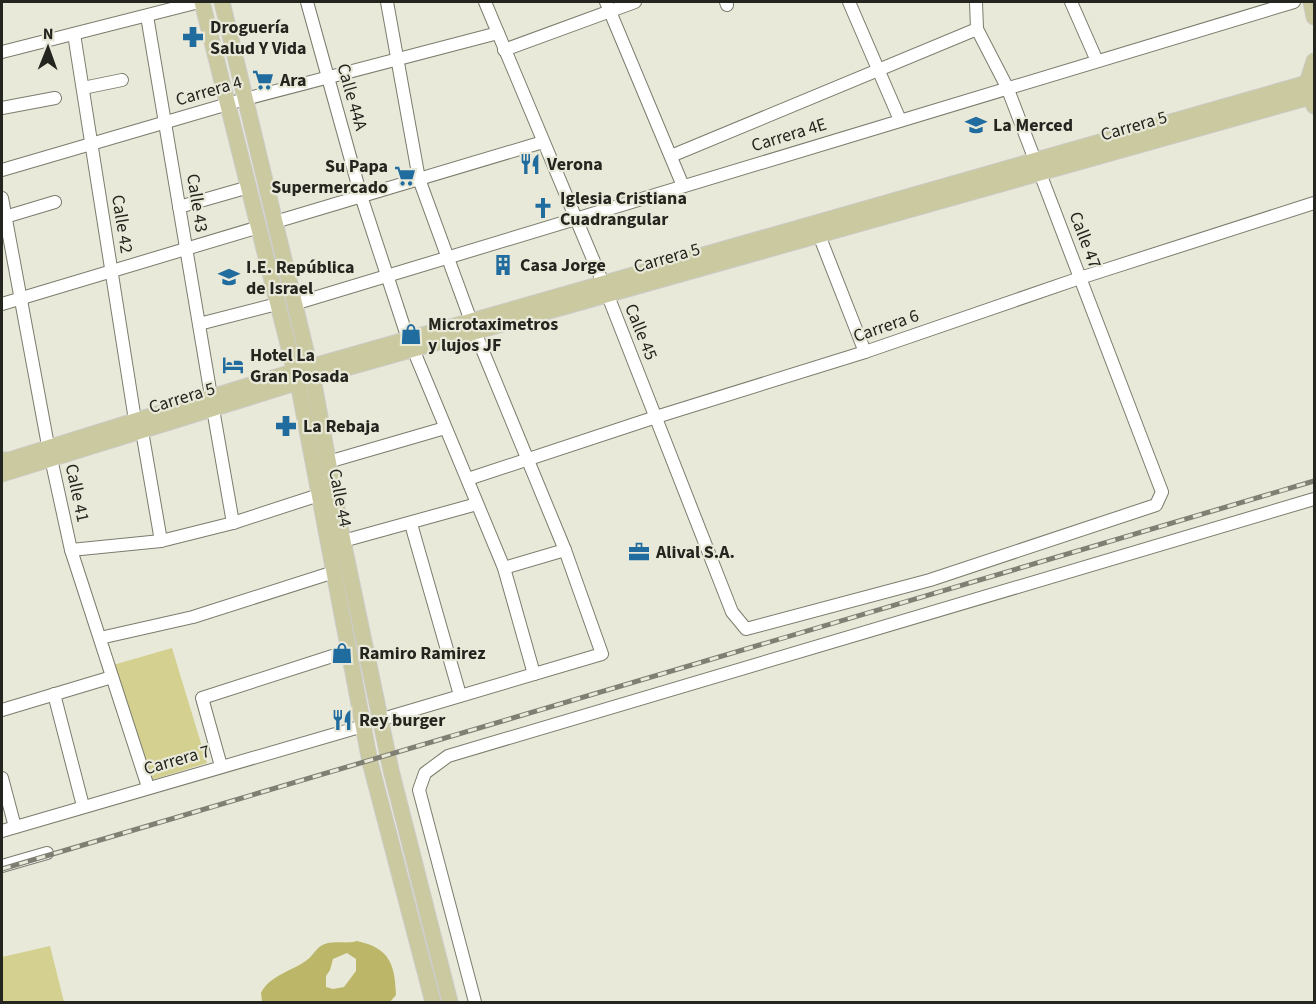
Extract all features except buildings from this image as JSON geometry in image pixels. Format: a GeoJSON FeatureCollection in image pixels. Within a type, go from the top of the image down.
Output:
{"type":"FeatureCollection","features":[{"type":"Feature","properties":{"kind":"main road","name":"Calle 44"},"geometry":{"type":"LineString","coordinates":[[201,2],[229,104],[277,304],[303,375],[328,462],[379,720],[450,1002]]}},
{"type":"Feature","properties":{"kind":"main road","name":"Calle 44"},"geometry":{"type":"LineString","coordinates":[[222,2],[294,304],[319,495],[370,762],[433,1002]]}},
{"type":"Feature","properties":{"kind":"main road"},"geometry":{"type":"LineString","coordinates":[[1311,2],[1314,17]]}},
{"type":"Feature","properties":{"kind":"main road"},"geometry":{"type":"LineString","coordinates":[[1311,95],[1314,60]]}},
{"type":"Feature","properties":{"kind":"main road","name":"Carrera 5"},"geometry":{"type":"LineString","coordinates":[[2,474],[50,453],[410,344],[1037,167],[1311,95]]}},
{"type":"Feature","properties":{"kind":"main road","name":"Carrera 5"},"geometry":{"type":"LineString","coordinates":[[605,289],[819,235],[1037,167]]}},
{"type":"Feature","properties":{"kind":"main road","name":"Carrera 5"},"geometry":{"type":"LineString","coordinates":[[2,460],[50,453]]}},
{"type":"Feature","properties":{"kind":"street"},"geometry":{"type":"LineString","coordinates":[[2,52],[201,2]]}},
{"type":"Feature","properties":{"kind":"street","name":"Calle 44A"},"geometry":{"type":"LineString","coordinates":[[307,2],[361,196],[387,276],[410,344],[504,568],[534,674]]}},
{"type":"Feature","properties":{"kind":"street"},"geometry":{"type":"LineString","coordinates":[[379,720],[602,654],[565,550],[530,460],[473,326],[419,179],[387,2]]}},
{"type":"Feature","properties":{"kind":"street","name":"Calle 45"},"geometry":{"type":"LineString","coordinates":[[484,2],[605,289],[732,612]]}},
{"type":"Feature","properties":{"kind":"street"},"geometry":{"type":"LineString","coordinates":[[504,50],[608,7],[635,2]]}},
{"type":"Feature","properties":{"kind":"street"},"geometry":{"type":"LineString","coordinates":[[849,2],[900,120]]}},
{"type":"Feature","properties":{"kind":"street"},"geometry":{"type":"LineString","coordinates":[[670,156],[977,29],[966,2]]}},
{"type":"Feature","properties":{"kind":"street","name":"Calle 47"},"geometry":{"type":"LineString","coordinates":[[732,612],[746,629],[930,580],[1155,505],[1162,492],[1007,87],[977,29],[976,2]]}},
{"type":"Feature","properties":{"kind":"street"},"geometry":{"type":"LineString","coordinates":[[1071,2],[1097,61]]}},
{"type":"Feature","properties":{"kind":"street","name":"Carrera 4E"},"geometry":{"type":"LineString","coordinates":[[294,304],[1294,2]]}},
{"type":"Feature","properties":{"kind":"street"},"geometry":{"type":"LineString","coordinates":[[608,7],[683,186]]}},
{"type":"Feature","properties":{"kind":"street","name":"Calle 43"},"geometry":{"type":"LineString","coordinates":[[147,16],[233,522]]}},
{"type":"Feature","properties":{"kind":"street","name":"Carrera 4"},"geometry":{"type":"LineString","coordinates":[[2,170],[245,99],[498,33]]}},
{"type":"Feature","properties":{"kind":"street","name":"Calle 42"},"geometry":{"type":"LineString","coordinates":[[74,34],[111,272],[161,541]]}},
{"type":"Feature","properties":{"kind":"street"},"geometry":{"type":"LineString","coordinates":[[83,88],[122,80]]}},
{"type":"Feature","properties":{"kind":"street"},"geometry":{"type":"LineString","coordinates":[[2,108],[55,98]]}},
{"type":"Feature","properties":{"kind":"street"},"geometry":{"type":"LineString","coordinates":[[275,222],[543,142]]}},
{"type":"Feature","properties":{"kind":"street"},"geometry":{"type":"LineString","coordinates":[[179,207],[249,187]]}},
{"type":"Feature","properties":{"kind":"street","name":"Calle 41"},"geometry":{"type":"LineString","coordinates":[[2,198],[50,453],[71,550],[148,787]]}},
{"type":"Feature","properties":{"kind":"street"},"geometry":{"type":"LineString","coordinates":[[5,217],[55,202]]}},
{"type":"Feature","properties":{"kind":"street","name":"Carrera 6"},"geometry":{"type":"LineString","coordinates":[[468,479],[865,352],[1080,278],[1314,203]]}},
{"type":"Feature","properties":{"kind":"street"},"geometry":{"type":"LineString","coordinates":[[2,304],[259,227]]}},
{"type":"Feature","properties":{"kind":"street"},"geometry":{"type":"LineString","coordinates":[[819,235],[865,352]]}},
{"type":"Feature","properties":{"kind":"street"},"geometry":{"type":"LineString","coordinates":[[199,324],[277,304]]}},
{"type":"Feature","properties":{"kind":"street"},"geometry":{"type":"LineString","coordinates":[[328,462],[445,428]]}},
{"type":"Feature","properties":{"kind":"street"},"geometry":{"type":"LineString","coordinates":[[71,550],[161,541],[233,522],[319,495]]}},
{"type":"Feature","properties":{"kind":"street"},"geometry":{"type":"LineString","coordinates":[[475,1002],[419,790],[425,773],[448,756],[1314,499]]}},
{"type":"Feature","properties":{"kind":"street"},"geometry":{"type":"LineString","coordinates":[[343,542],[477,504]]}},
{"type":"Feature","properties":{"kind":"street"},"geometry":{"type":"LineString","coordinates":[[411,524],[460,695]]}},
{"type":"Feature","properties":{"kind":"street"},"geometry":{"type":"LineString","coordinates":[[504,568],[565,550]]}},
{"type":"Feature","properties":{"kind":"street"},"geometry":{"type":"LineString","coordinates":[[100,638],[193,617],[334,572]]}},
{"type":"Feature","properties":{"kind":"street"},"geometry":{"type":"LineString","coordinates":[[221,766],[202,698],[348,651]]}},
{"type":"Feature","properties":{"kind":"street"},"geometry":{"type":"LineString","coordinates":[[2,710],[112,677]]}},
{"type":"Feature","properties":{"kind":"street"},"geometry":{"type":"LineString","coordinates":[[54,694],[83,806]]}},
{"type":"Feature","properties":{"kind":"street","name":"Carrera 7"},"geometry":{"type":"LineString","coordinates":[[2,831],[363,726]]}},
{"type":"Feature","properties":{"kind":"street"},"geometry":{"type":"LineString","coordinates":[[2,778],[15,827]]}},
{"type":"Feature","properties":{"kind":"street"},"geometry":{"type":"LineString","coordinates":[[2,866],[47,853]]}},
{"type":"Feature","properties":{"kind":"shaded area"},"geometry":{"type":"Polygon","coordinates":[[[172,648],[207,763],[148,781],[113,665],[172,648]]]}},
{"type":"Feature","properties":{"kind":"shaded area"},"geometry":{"type":"Polygon","coordinates":[[[332,942],[368,944],[388,959],[394,974],[396,995],[390,1002],[262,1002],[261,993],[269,982],[307,960],[321,946],[332,942]],[[347,953],[333,959],[326,976],[326,987],[333,989],[344,987],[356,971],[356,959],[347,953]]]}},
{"type":"Feature","properties":{"kind":"shaded area"},"geometry":{"type":"Polygon","coordinates":[[[50,946],[64,1002],[2,1002],[2,957],[50,946]]]}},
{"type":"Feature","properties":{"kind":"railway"},"geometry":{"type":"LineString","coordinates":[[2,869],[1314,481]]}},
{"type":"Feature","properties":{"kind":"place","name":"Droguería Salud Y Vida"},"geometry":{"type":"Point","coordinates":[193,37]}},
{"type":"Feature","properties":{"kind":"place","name":"Ara"},"geometry":{"type":"Point","coordinates":[263,80]}},
{"type":"Feature","properties":{"kind":"place","name":"La Merced"},"geometry":{"type":"Point","coordinates":[976,125]}},
{"type":"Feature","properties":{"kind":"place","name":"Verona"},"geometry":{"type":"Point","coordinates":[530,164]}},
{"type":"Feature","properties":{"kind":"place","name":"Su Papa Supermercado"},"geometry":{"type":"Point","coordinates":[405,176]}},
{"type":"Feature","properties":{"kind":"place","name":"Iglesia Cristiana Cuadrangular"},"geometry":{"type":"Point","coordinates":[543,208]}},
{"type":"Feature","properties":{"kind":"place","name":"Casa Jorge"},"geometry":{"type":"Point","coordinates":[503,265]}},
{"type":"Feature","properties":{"kind":"place","name":"I.E. República de Israel"},"geometry":{"type":"Point","coordinates":[229,277]}},
{"type":"Feature","properties":{"kind":"place","name":"Microtaximetros y lujos JF"},"geometry":{"type":"Point","coordinates":[411,334]}},
{"type":"Feature","properties":{"kind":"place","name":"Hotel La Gran Posada"},"geometry":{"type":"Point","coordinates":[233,365]}},
{"type":"Feature","properties":{"kind":"place","name":"La Rebaja"},"geometry":{"type":"Point","coordinates":[286,426]}},
{"type":"Feature","properties":{"kind":"place","name":"Alival S.A."},"geometry":{"type":"Point","coordinates":[639,552]}},
{"type":"Feature","properties":{"kind":"place","name":"Ramiro Ramirez"},"geometry":{"type":"Point","coordinates":[342,653]}},
{"type":"Feature","properties":{"kind":"place","name":"Rey burger"},"geometry":{"type":"Point","coordinates":[342,720]}}]}
